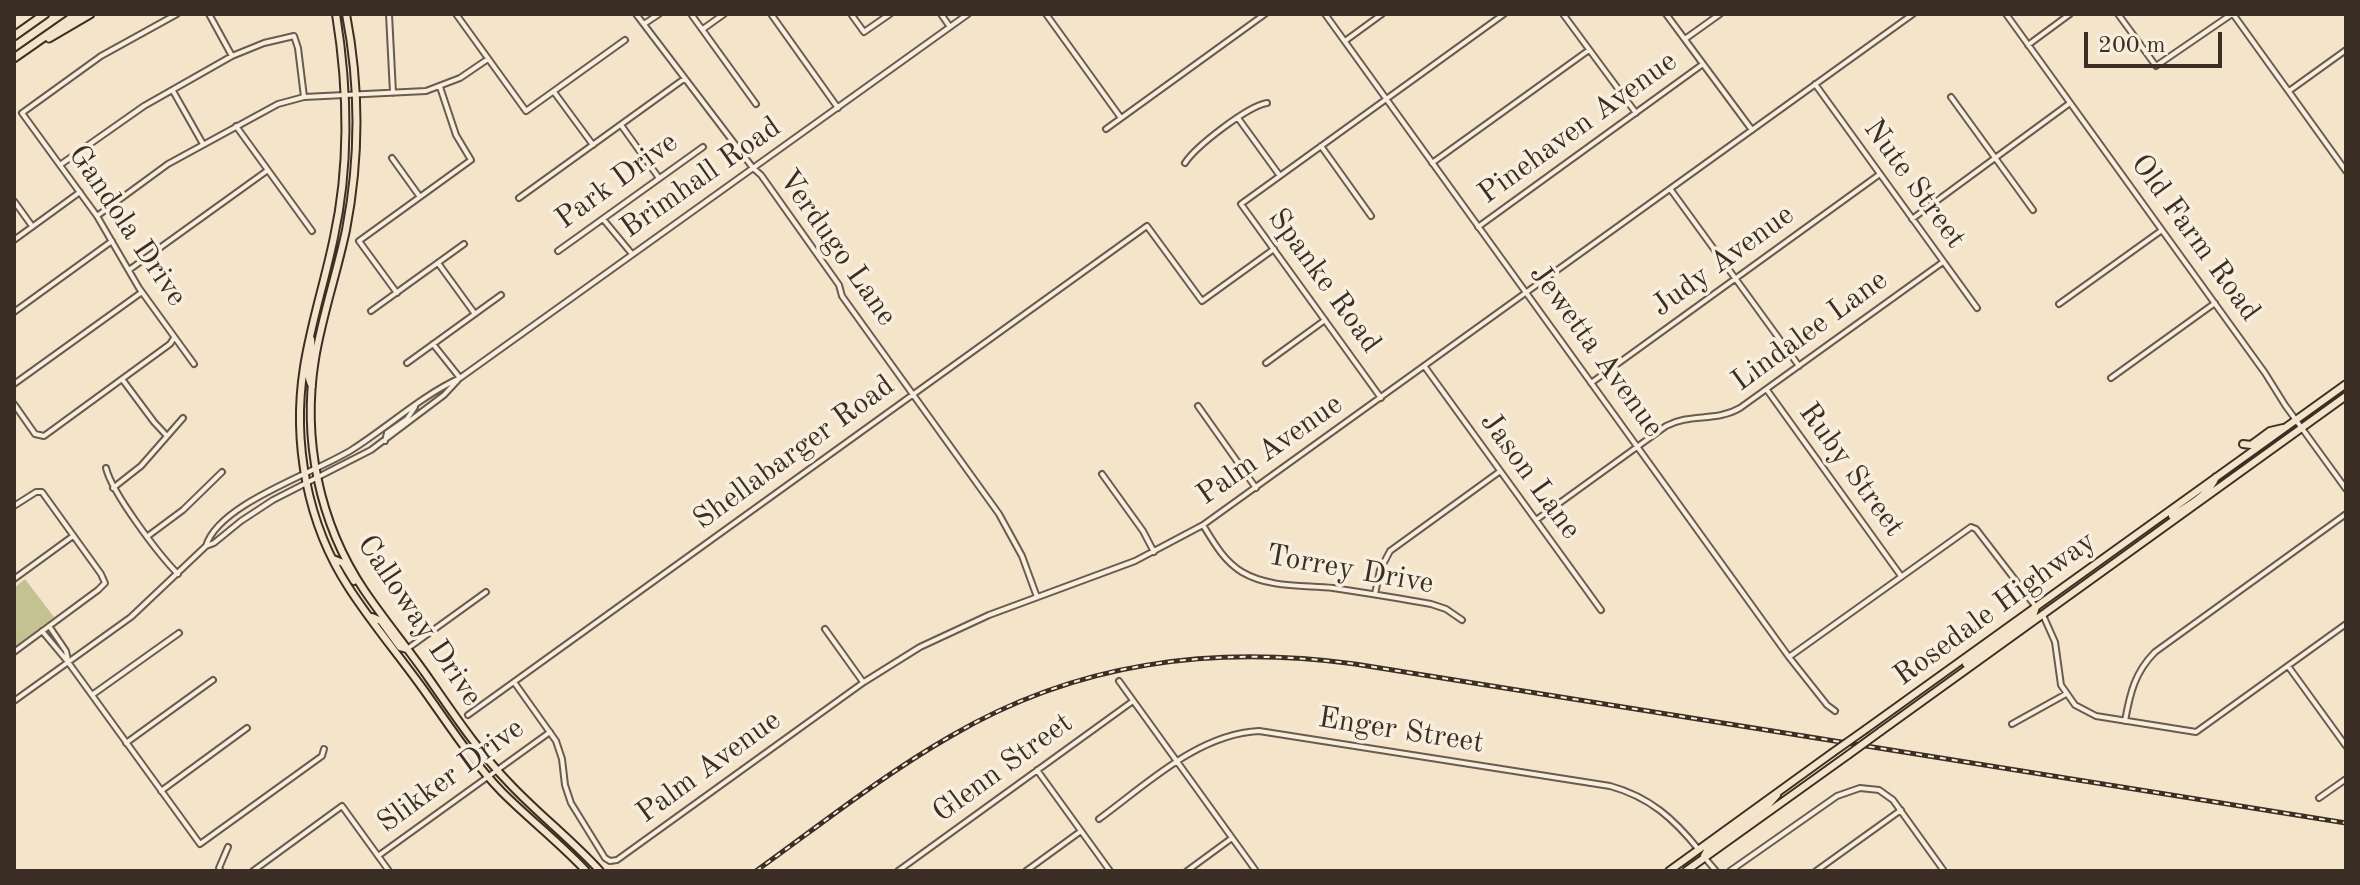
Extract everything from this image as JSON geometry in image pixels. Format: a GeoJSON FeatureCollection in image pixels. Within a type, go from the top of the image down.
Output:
{"type":"FeatureCollection","features":[{"type":"Feature","properties":{"kind":"highway"},"geometry":{"type":"LineString","coordinates":[[14,35],[37,14]]}},
{"type":"Feature","properties":{"kind":"highway"},"geometry":{"type":"LineString","coordinates":[[14,35],[45,14]]}},
{"type":"Feature","properties":{"kind":"highway"},"geometry":{"type":"LineString","coordinates":[[14,58],[77,14]]}},
{"type":"Feature","properties":{"kind":"highway"},"geometry":{"type":"LineString","coordinates":[[25,50],[90,14]]}},
{"type":"Feature","properties":{"kind":"main road","name":"Calloway Drive"},"geometry":{"type":"LineString","coordinates":[[336,14],[345,95],[345,149],[341,198],[310,335],[300,400],[300,436],[306,484],[320,529],[348,586],[488,776],[586,871]]}},
{"type":"Feature","properties":{"kind":"main road","name":"Calloway Drive"},"geometry":{"type":"LineString","coordinates":[[346,14],[357,95],[356,142],[349,211],[319,339],[312,386],[311,428],[315,468],[329,520],[342,550],[368,594],[496,770],[600,871]]}},
{"type":"Feature","properties":{"kind":"main road"},"geometry":{"type":"LineString","coordinates":[[318,302],[321,309],[317,331],[319,339]]}},
{"type":"Feature","properties":{"kind":"main road"},"geometry":{"type":"LineString","coordinates":[[310,335],[313,344],[308,378],[312,386]]}},
{"type":"Feature","properties":{"kind":"main road","name":"Rosedale Highway"},"geometry":{"type":"LineString","coordinates":[[1669,871],[2346,384]]}},
{"type":"Feature","properties":{"kind":"main road","name":"Rosedale Highway"},"geometry":{"type":"LineString","coordinates":[[1686,871],[2346,396]]}},
{"type":"Feature","properties":{"kind":"main road"},"geometry":{"type":"LineString","coordinates":[[2243,444],[2251,445],[2270,431],[2286,427]]}},
{"type":"Feature","properties":{"kind":"main road"},"geometry":{"type":"LineString","coordinates":[[2162,529],[2172,517],[2213,485],[2216,477]]}},
{"type":"Feature","properties":{"kind":"main road"},"geometry":{"type":"LineString","coordinates":[[333,559],[343,563],[361,592],[368,594]]}},
{"type":"Feature","properties":{"kind":"main road"},"geometry":{"type":"LineString","coordinates":[[2043,615],[2045,605],[2084,577],[2093,566]]}},
{"type":"Feature","properties":{"kind":"main road"},"geometry":{"type":"LineString","coordinates":[[1949,681],[1966,664],[2033,616],[2036,607]]}},
{"type":"Feature","properties":{"kind":"main road"},"geometry":{"type":"LineString","coordinates":[[369,615],[381,621],[400,647],[407,649]]}},
{"type":"Feature","properties":{"kind":"main road"},"geometry":{"type":"LineString","coordinates":[[1705,858],[1709,847],[1769,804],[1782,789]]}},
{"type":"Feature","properties":{"kind":"main road"},"geometry":{"type":"LineString","coordinates":[[1680,871],[1698,857],[1699,850]]}},
{"type":"Feature","properties":{"kind":"street","name":"Gandola Drive"},"geometry":{"type":"LineString","coordinates":[[177,14],[101,56],[22,113],[97,216],[142,292],[194,364]]}},
{"type":"Feature","properties":{"kind":"street"},"geometry":{"type":"LineString","coordinates":[[209,14],[232,56]]}},
{"type":"Feature","properties":{"kind":"street"},"geometry":{"type":"LineString","coordinates":[[389,14],[393,93]]}},
{"type":"Feature","properties":{"kind":"street"},"geometry":{"type":"LineString","coordinates":[[456,14],[526,111],[625,40]]}},
{"type":"Feature","properties":{"kind":"street","name":"Verdugo Lane"},"geometry":{"type":"LineString","coordinates":[[636,14],[761,175],[839,285],[842,296],[1008,529],[1037,597]]}},
{"type":"Feature","properties":{"kind":"street"},"geometry":{"type":"LineString","coordinates":[[644,25],[659,14]]}},
{"type":"Feature","properties":{"kind":"street"},"geometry":{"type":"LineString","coordinates":[[691,14],[756,104]]}},
{"type":"Feature","properties":{"kind":"street"},"geometry":{"type":"LineString","coordinates":[[702,30],[724,14]]}},
{"type":"Feature","properties":{"kind":"street"},"geometry":{"type":"LineString","coordinates":[[771,14],[838,108]]}},
{"type":"Feature","properties":{"kind":"street"},"geometry":{"type":"LineString","coordinates":[[851,14],[864,32],[890,14]]}},
{"type":"Feature","properties":{"kind":"street"},"geometry":{"type":"LineString","coordinates":[[941,14],[950,27]]}},
{"type":"Feature","properties":{"kind":"street","name":"Brimhall Road"},"geometry":{"type":"LineString","coordinates":[[14,701],[131,617],[206,546],[266,504],[353,461],[385,441],[444,395],[460,378],[968,14]]}},
{"type":"Feature","properties":{"kind":"street"},"geometry":{"type":"LineString","coordinates":[[1046,14],[1121,118]]}},
{"type":"Feature","properties":{"kind":"street"},"geometry":{"type":"LineString","coordinates":[[1106,129],[1265,14]]}},
{"type":"Feature","properties":{"kind":"street","name":"Jewetta Avenue"},"geometry":{"type":"LineString","coordinates":[[1325,14],[1789,657],[1835,711]]}},
{"type":"Feature","properties":{"kind":"street"},"geometry":{"type":"LineString","coordinates":[[1344,41],[1382,14]]}},
{"type":"Feature","properties":{"kind":"street"},"geometry":{"type":"LineString","coordinates":[[1238,118],[1280,176],[1504,14]]}},
{"type":"Feature","properties":{"kind":"street"},"geometry":{"type":"LineString","coordinates":[[1563,14],[1636,113]]}},
{"type":"Feature","properties":{"kind":"street"},"geometry":{"type":"LineString","coordinates":[[1666,14],[1752,130]]}},
{"type":"Feature","properties":{"kind":"street"},"geometry":{"type":"LineString","coordinates":[[1685,39],[1720,14]]}},
{"type":"Feature","properties":{"kind":"street","name":"Palm Avenue"},"geometry":{"type":"LineString","coordinates":[[550,732],[559,750],[571,803],[605,858],[617,860],[903,656],[945,634],[1154,552],[1203,525],[1913,14]]}},
{"type":"Feature","properties":{"kind":"street","name":"Old Farm Road"},"geometry":{"type":"LineString","coordinates":[[2006,14],[2346,489]]}},
{"type":"Feature","properties":{"kind":"street"},"geometry":{"type":"LineString","coordinates":[[2028,45],[2070,14]]}},
{"type":"Feature","properties":{"kind":"street"},"geometry":{"type":"LineString","coordinates":[[2118,14],[2156,66],[2232,14],[2346,171]]}},
{"type":"Feature","properties":{"kind":"street"},"geometry":{"type":"LineString","coordinates":[[60,165],[127,116],[232,56],[264,43],[294,36],[304,97]]}},
{"type":"Feature","properties":{"kind":"street"},"geometry":{"type":"LineString","coordinates":[[1432,163],[1589,50]]}},
{"type":"Feature","properties":{"kind":"street"},"geometry":{"type":"LineString","coordinates":[[2289,91],[2346,50]]}},
{"type":"Feature","properties":{"kind":"street"},"geometry":{"type":"LineString","coordinates":[[97,216],[168,164],[278,104],[304,97],[426,91],[460,78],[488,59]]}},
{"type":"Feature","properties":{"kind":"street","name":"Pinehaven Avenue"},"geometry":{"type":"LineString","coordinates":[[1478,227],[1703,64]]}},
{"type":"Feature","properties":{"kind":"street"},"geometry":{"type":"LineString","coordinates":[[519,198],[684,79]]}},
{"type":"Feature","properties":{"kind":"street","name":"Nute Street"},"geometry":{"type":"LineString","coordinates":[[1815,84],[1977,308]]}},
{"type":"Feature","properties":{"kind":"street"},"geometry":{"type":"LineString","coordinates":[[397,293],[359,241],[471,160],[456,135],[440,87]]}},
{"type":"Feature","properties":{"kind":"street"},"geometry":{"type":"LineString","coordinates":[[172,90],[203,144]]}},
{"type":"Feature","properties":{"kind":"street"},"geometry":{"type":"LineString","coordinates":[[554,91],[593,145]]}},
{"type":"Feature","properties":{"kind":"street"},"geometry":{"type":"LineString","coordinates":[[1951,97],[2033,210]]}},
{"type":"Feature","properties":{"kind":"street"},"geometry":{"type":"LineString","coordinates":[[1185,163],[1192,152],[1238,118],[1256,105],[1267,103]]}},
{"type":"Feature","properties":{"kind":"street"},"geometry":{"type":"LineString","coordinates":[[1912,219],[2070,103]]}},
{"type":"Feature","properties":{"kind":"street"},"geometry":{"type":"LineString","coordinates":[[621,125],[659,178]]}},
{"type":"Feature","properties":{"kind":"street"},"geometry":{"type":"LineString","coordinates":[[236,126],[312,231]]}},
{"type":"Feature","properties":{"kind":"street"},"geometry":{"type":"LineString","coordinates":[[1321,146],[1371,216]]}},
{"type":"Feature","properties":{"kind":"street","name":"Park Drive"},"geometry":{"type":"LineString","coordinates":[[558,251],[703,147]]}},
{"type":"Feature","properties":{"kind":"street"},"geometry":{"type":"LineString","coordinates":[[392,158],[420,197]]}},
{"type":"Feature","properties":{"kind":"street"},"geometry":{"type":"LineString","coordinates":[[129,270],[268,170]]}},
{"type":"Feature","properties":{"kind":"street","name":"Judy Avenue"},"geometry":{"type":"LineString","coordinates":[[1591,383],[1880,174]]}},
{"type":"Feature","properties":{"kind":"street","name":"Spanke Road"},"geometry":{"type":"LineString","coordinates":[[1280,176],[1241,204],[1381,398]]}},
{"type":"Feature","properties":{"kind":"street"},"geometry":{"type":"LineString","coordinates":[[1671,189],[1799,366]]}},
{"type":"Feature","properties":{"kind":"street"},"geometry":{"type":"LineString","coordinates":[[14,240],[80,192]]}},
{"type":"Feature","properties":{"kind":"street"},"geometry":{"type":"LineString","coordinates":[[14,201],[32,226]]}},
{"type":"Feature","properties":{"kind":"street"},"geometry":{"type":"LineString","coordinates":[[603,219],[632,254]]}},
{"type":"Feature","properties":{"kind":"street","name":"Shellabarger Road"},"geometry":{"type":"LineString","coordinates":[[468,715],[1147,226],[1202,301],[1274,249]]}},
{"type":"Feature","properties":{"kind":"street"},"geometry":{"type":"LineString","coordinates":[[2059,304],[2162,230]]}},
{"type":"Feature","properties":{"kind":"street"},"geometry":{"type":"LineString","coordinates":[[14,303],[16,310],[112,241]]}},
{"type":"Feature","properties":{"kind":"street"},"geometry":{"type":"LineString","coordinates":[[371,311],[464,244]]}},
{"type":"Feature","properties":{"kind":"street","name":"Lindalee Lane"},"geometry":{"type":"LineString","coordinates":[[1536,520],[1672,423],[1725,416],[1740,408],[1943,262]]}},
{"type":"Feature","properties":{"kind":"street"},"geometry":{"type":"LineString","coordinates":[[438,263],[475,314]]}},
{"type":"Feature","properties":{"kind":"street"},"geometry":{"type":"LineString","coordinates":[[14,384],[142,292]]}},
{"type":"Feature","properties":{"kind":"street"},"geometry":{"type":"LineString","coordinates":[[407,363],[501,295]]}},
{"type":"Feature","properties":{"kind":"street"},"geometry":{"type":"LineString","coordinates":[[2111,378],[2215,303]]}},
{"type":"Feature","properties":{"kind":"street"},"geometry":{"type":"LineString","coordinates":[[1266,363],[1325,320]]}},
{"type":"Feature","properties":{"kind":"street"},"geometry":{"type":"LineString","coordinates":[[14,404],[35,434],[41,437],[170,344],[175,337]]}},
{"type":"Feature","properties":{"kind":"street"},"geometry":{"type":"LineString","coordinates":[[433,344],[460,378]]}},
{"type":"Feature","properties":{"kind":"street","name":"Jason Lane"},"geometry":{"type":"LineString","coordinates":[[1425,367],[1601,610]]}},
{"type":"Feature","properties":{"kind":"street","name":"Brimhall Road"},"geometry":{"type":"LineString","coordinates":[[206,546],[209,536],[241,509],[350,451],[438,388],[460,378]]}},
{"type":"Feature","properties":{"kind":"street"},"geometry":{"type":"LineString","coordinates":[[122,379],[167,436]]}},
{"type":"Feature","properties":{"kind":"street","name":"Ruby Street"},"geometry":{"type":"LineString","coordinates":[[1766,389],[1901,576]]}},
{"type":"Feature","properties":{"kind":"street"},"geometry":{"type":"LineString","coordinates":[[385,441],[387,433],[407,419],[419,402]]}},
{"type":"Feature","properties":{"kind":"street"},"geometry":{"type":"LineString","coordinates":[[1198,406],[1256,488]]}},
{"type":"Feature","properties":{"kind":"street"},"geometry":{"type":"LineString","coordinates":[[113,488],[141,466],[183,418]]}},
{"type":"Feature","properties":{"kind":"street"},"geometry":{"type":"LineString","coordinates":[[106,468],[113,488],[178,574]]}},
{"type":"Feature","properties":{"kind":"street"},"geometry":{"type":"LineString","coordinates":[[1375,594],[1382,563],[1390,551],[1500,471]]}},
{"type":"Feature","properties":{"kind":"street"},"geometry":{"type":"LineString","coordinates":[[148,536],[183,510],[222,472]]}},
{"type":"Feature","properties":{"kind":"street"},"geometry":{"type":"LineString","coordinates":[[1102,474],[1143,531],[1154,552]]}},
{"type":"Feature","properties":{"kind":"street"},"geometry":{"type":"LineString","coordinates":[[14,505],[39,491],[45,495],[105,583],[14,652]]}},
{"type":"Feature","properties":{"kind":"street"},"geometry":{"type":"LineString","coordinates":[[2125,721],[2135,678],[2155,652],[2346,514]]}},
{"type":"Feature","properties":{"kind":"street","name":"Torrey Drive"},"geometry":{"type":"LineString","coordinates":[[1203,525],[1223,555],[1236,568],[1253,577],[1431,604],[1446,609],[1462,620]]}},
{"type":"Feature","properties":{"kind":"street"},"geometry":{"type":"LineString","coordinates":[[1789,657],[1971,527],[1976,529],[2036,607]]}},
{"type":"Feature","properties":{"kind":"street"},"geometry":{"type":"LineString","coordinates":[[14,579],[73,536]]}},
{"type":"Feature","properties":{"kind":"street"},"geometry":{"type":"LineString","coordinates":[[407,649],[486,592]]}},
{"type":"Feature","properties":{"kind":"street"},"geometry":{"type":"LineString","coordinates":[[2043,615],[2055,642],[2059,678],[2075,705],[2089,713],[2196,732],[2346,624]]}},
{"type":"Feature","properties":{"kind":"street"},"geometry":{"type":"LineString","coordinates":[[49,626],[66,651],[68,662]]}},
{"type":"Feature","properties":{"kind":"street"},"geometry":{"type":"LineString","coordinates":[[825,629],[864,682]]}},
{"type":"Feature","properties":{"kind":"street"},"geometry":{"type":"LineString","coordinates":[[42,631],[68,662],[200,844],[322,756],[324,749]]}},
{"type":"Feature","properties":{"kind":"street"},"geometry":{"type":"LineString","coordinates":[[92,695],[179,633]]}},
{"type":"Feature","properties":{"kind":"street"},"geometry":{"type":"LineString","coordinates":[[2288,666],[2346,746]]}},
{"type":"Feature","properties":{"kind":"street"},"geometry":{"type":"LineString","coordinates":[[126,743],[213,680]]}},
{"type":"Feature","properties":{"kind":"street"},"geometry":{"type":"LineString","coordinates":[[1119,681],[1256,871]]}},
{"type":"Feature","properties":{"kind":"street"},"geometry":{"type":"LineString","coordinates":[[514,682],[550,732]]}},
{"type":"Feature","properties":{"kind":"street"},"geometry":{"type":"LineString","coordinates":[[2012,724],[2066,694]]}},
{"type":"Feature","properties":{"kind":"street","name":"Glenn Street"},"geometry":{"type":"LineString","coordinates":[[898,871],[1133,701]]}},
{"type":"Feature","properties":{"kind":"street"},"geometry":{"type":"LineString","coordinates":[[161,791],[247,728]]}},
{"type":"Feature","properties":{"kind":"street","name":"Enger Street"},"geometry":{"type":"LineString","coordinates":[[1099,819],[1177,762],[1214,740],[1259,731],[1610,786],[1634,794],[1664,811],[1699,850]]}},
{"type":"Feature","properties":{"kind":"street","name":"Slikker Drive"},"geometry":{"type":"LineString","coordinates":[[378,856],[550,732]]}},
{"type":"Feature","properties":{"kind":"street"},"geometry":{"type":"LineString","coordinates":[[1037,770],[1110,871]]}},
{"type":"Feature","properties":{"kind":"street"},"geometry":{"type":"LineString","coordinates":[[2319,798],[2346,779]]}},
{"type":"Feature","properties":{"kind":"street"},"geometry":{"type":"LineString","coordinates":[[1730,871],[1837,796],[1851,789],[1867,788],[1879,790],[1893,800],[1944,871]]}},
{"type":"Feature","properties":{"kind":"street"},"geometry":{"type":"LineString","coordinates":[[253,871],[342,806],[389,871]]}},
{"type":"Feature","properties":{"kind":"street"},"geometry":{"type":"LineString","coordinates":[[1816,871],[1901,810]]}},
{"type":"Feature","properties":{"kind":"street"},"geometry":{"type":"LineString","coordinates":[[1026,871],[1081,831]]}},
{"type":"Feature","properties":{"kind":"street"},"geometry":{"type":"LineString","coordinates":[[1187,871],[1232,838]]}},
{"type":"Feature","properties":{"kind":"street"},"geometry":{"type":"LineString","coordinates":[[221,871],[219,868],[228,847]]}},
{"type":"Feature","properties":{"kind":"street"},"geometry":{"type":"LineString","coordinates":[[1705,858],[1716,871]]}},
{"type":"Feature","properties":{"kind":"shaded area"},"geometry":{"type":"Polygon","coordinates":[[[25,579],[54,617],[14,647],[14,588],[25,579]]]}},
{"type":"Feature","properties":{"kind":"railway"},"geometry":{"type":"LineString","coordinates":[[756,871],[901,767],[999,711],[1047,691],[1096,676],[1147,665],[1249,657],[1355,664],[2346,823]]}}]}
